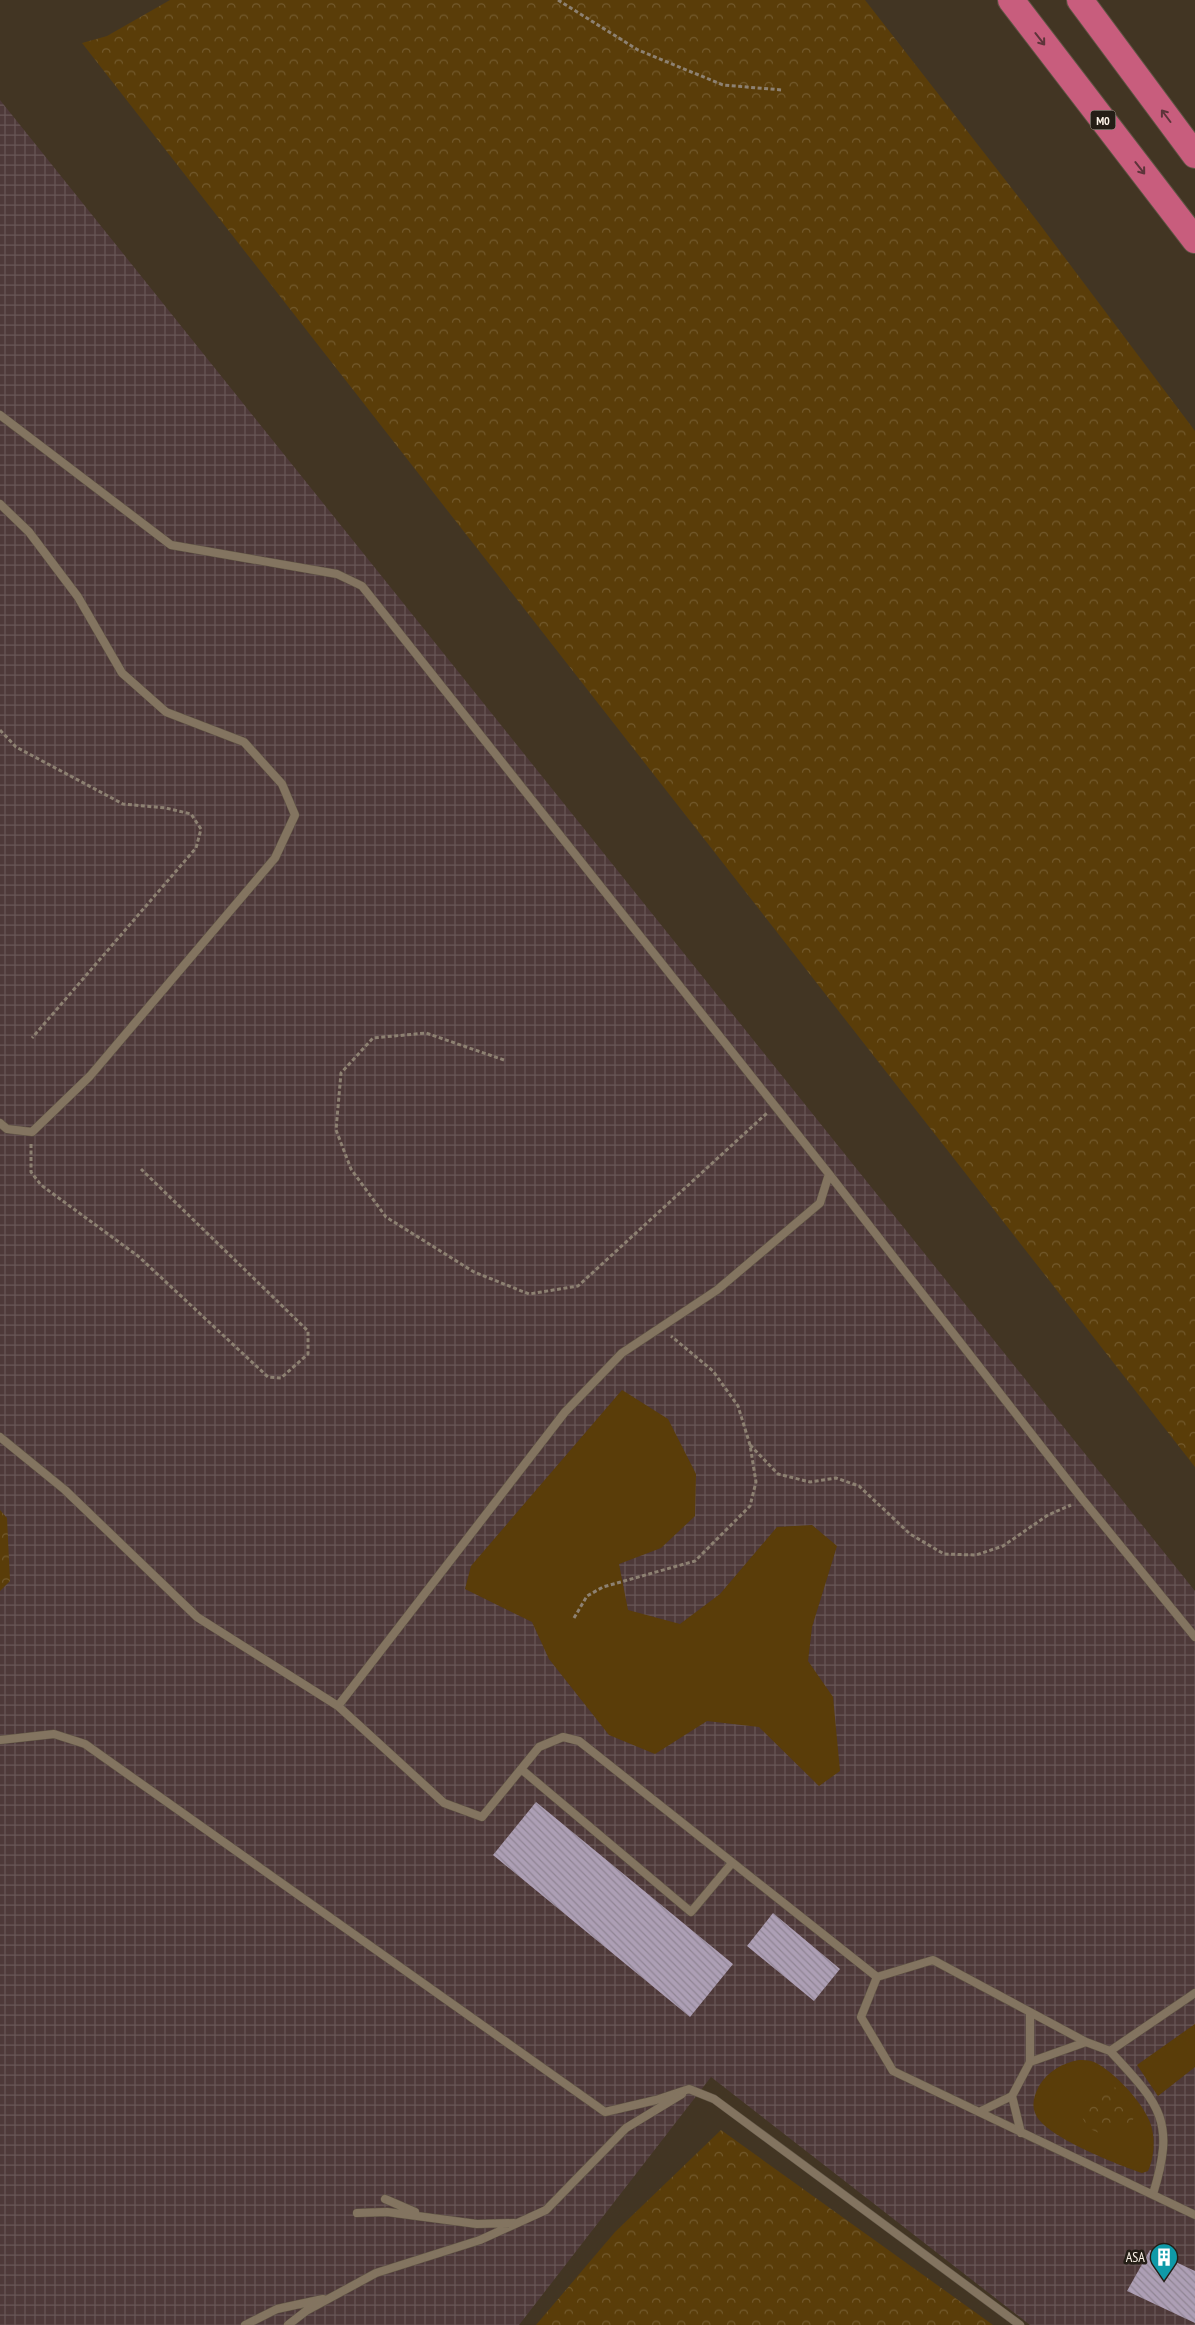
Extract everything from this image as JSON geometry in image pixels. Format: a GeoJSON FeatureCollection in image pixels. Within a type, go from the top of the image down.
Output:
{"type":"FeatureCollection","features":[{"type":"Feature","properties":{"kind":"highway","name":"M0"},"geometry":{"type":"LineString","coordinates":[[1011,0],[1195,240]]}},
{"type":"Feature","properties":{"kind":"highway"},"geometry":{"type":"LineString","coordinates":[[1080,0],[1195,155]]}},
{"type":"Feature","properties":{"kind":"lane"},"geometry":{"type":"LineString","coordinates":[[0,415],[171,545],[336,574],[362,586],[829,1174],[1083,1500],[1195,1637]]}},
{"type":"Feature","properties":{"kind":"lane"},"geometry":{"type":"LineString","coordinates":[[0,504],[29,532],[78,597],[122,673],[166,712],[244,742],[282,784],[295,815],[275,858],[90,1076],[32,1132],[7,1129],[0,1122]]}},
{"type":"Feature","properties":{"kind":"lane"},"geometry":{"type":"LineString","coordinates":[[338,1706],[566,1412],[622,1353],[717,1290],[820,1203],[829,1174]]}},
{"type":"Feature","properties":{"kind":"lane"},"geometry":{"type":"LineString","coordinates":[[0,1437],[65,1490],[197,1617],[338,1706],[444,1804],[482,1816],[539,1747],[563,1737],[579,1742],[877,1977]]}},
{"type":"Feature","properties":{"kind":"lane"},"geometry":{"type":"LineString","coordinates":[[0,1740],[54,1734],[85,1744],[605,2112],[690,2089],[714,2099],[1020,2325]]}},
{"type":"Feature","properties":{"kind":"lane"},"geometry":{"type":"LineString","coordinates":[[521,1769],[691,1912],[732,1863]]}},
{"type":"Feature","properties":{"kind":"lane"},"geometry":{"type":"LineString","coordinates":[[877,1977],[933,1960],[1086,2042],[1110,2051],[1139,2082],[1158,2111],[1165,2136],[1163,2162],[1153,2194]]}},
{"type":"Feature","properties":{"kind":"lane"},"geometry":{"type":"LineString","coordinates":[[877,1977],[861,2017],[893,2071],[1195,2215]]}},
{"type":"Feature","properties":{"kind":"lane"},"geometry":{"type":"LineString","coordinates":[[1110,2051],[1195,1993]]}},
{"type":"Feature","properties":{"kind":"lane"},"geometry":{"type":"LineString","coordinates":[[979,2112],[1012,2096],[1030,2062],[1030,2013]]}},
{"type":"Feature","properties":{"kind":"lane"},"geometry":{"type":"LineString","coordinates":[[1030,2062],[1086,2042]]}},
{"type":"Feature","properties":{"kind":"lane"},"geometry":{"type":"LineString","coordinates":[[288,2325],[306,2311],[376,2274],[480,2240],[546,2210],[626,2128],[690,2089]]}},
{"type":"Feature","properties":{"kind":"lane"},"geometry":{"type":"LineString","coordinates":[[1012,2096],[1021,2133]]}},
{"type":"Feature","properties":{"kind":"lane"},"geometry":{"type":"LineString","coordinates":[[385,2199],[424,2216]]}},
{"type":"Feature","properties":{"kind":"lane"},"geometry":{"type":"LineString","coordinates":[[357,2213],[387,2212],[477,2224],[519,2222]]}},
{"type":"Feature","properties":{"kind":"lane"},"geometry":{"type":"LineString","coordinates":[[245,2325],[277,2309],[332,2297]]}},
{"type":"Feature","properties":{"kind":"path"},"geometry":{"type":"LineString","coordinates":[[558,0],[638,50],[724,85],[782,90]]}},
{"type":"Feature","properties":{"kind":"path"},"geometry":{"type":"LineString","coordinates":[[0,730],[16,747],[123,804],[166,808],[190,814],[200,829],[196,848],[32,1038]]}},
{"type":"Feature","properties":{"kind":"path"},"geometry":{"type":"LineString","coordinates":[[504,1060],[426,1033],[373,1038],[341,1073],[336,1130],[351,1169],[386,1217],[474,1272],[528,1294],[578,1286],[775,1106]]}},
{"type":"Feature","properties":{"kind":"path"},"geometry":{"type":"LineString","coordinates":[[32,1132],[31,1172],[41,1185],[138,1256],[268,1377],[281,1378],[308,1354],[308,1331],[141,1169]]}},
{"type":"Feature","properties":{"kind":"path"},"geometry":{"type":"LineString","coordinates":[[574,1618],[587,1596],[603,1587],[695,1561],[750,1506],[756,1482],[750,1445],[738,1406],[713,1371],[660,1327]]}},
{"type":"Feature","properties":{"kind":"path"},"geometry":{"type":"LineString","coordinates":[[750,1445],[778,1474],[810,1482],[836,1478],[859,1486],[910,1534],[944,1554],[976,1555],[1003,1546],[1048,1515],[1083,1500]]}},
{"type":"Feature","properties":{"kind":"shaded area"},"geometry":{"type":"Polygon","coordinates":[[[0,100],[1195,1591],[1195,2325],[1030,2325],[711,2077],[519,2325],[0,2325],[0,100]]]}},
{"type":"Feature","properties":{"kind":"green space"},"geometry":{"type":"Polygon","coordinates":[[[170,0],[865,0],[1038,222],[1195,431],[1195,1467],[82,43],[107,36],[170,0]]]}},
{"type":"Feature","properties":{"kind":"green space"},"geometry":{"type":"Polygon","coordinates":[[[622,1390],[668,1419],[696,1474],[695,1516],[661,1548],[619,1564],[628,1610],[680,1624],[720,1594],[777,1527],[812,1525],[837,1546],[812,1627],[808,1661],[833,1697],[840,1771],[819,1786],[759,1727],[707,1721],[655,1754],[609,1735],[549,1659],[532,1622],[465,1589],[471,1566],[622,1390]]]}},
{"type":"Feature","properties":{"kind":"green space"},"geometry":{"type":"Polygon","coordinates":[[[0,1510],[7,1518],[10,1581],[0,1591],[0,1510]]]}},
{"type":"Feature","properties":{"kind":"green space"},"geometry":{"type":"Polygon","coordinates":[[[1195,2024],[1195,2067],[1158,2096],[1137,2065],[1195,2024]]]}},
{"type":"Feature","properties":{"kind":"green space"},"geometry":{"type":"Polygon","coordinates":[[[1079,2060],[1091,2061],[1107,2070],[1124,2085],[1144,2111],[1151,2124],[1153,2137],[1153,2152],[1148,2171],[1142,2173],[1117,2164],[1068,2141],[1042,2123],[1036,2115],[1034,2100],[1039,2086],[1056,2068],[1079,2060]]]}},
{"type":"Feature","properties":{"kind":"green space"},"geometry":{"type":"Polygon","coordinates":[[[1111,2082],[1136,2114],[1130,2125],[1118,2122],[1103,2134],[1089,2128],[1082,2117],[1080,2106],[1091,2095],[1111,2082]]]}},
{"type":"Feature","properties":{"kind":"green space"},"geometry":{"type":"Polygon","coordinates":[[[721,2130],[993,2325],[536,2325],[615,2232],[721,2130]]]}},
{"type":"Feature","properties":{"kind":"building"},"geometry":{"type":"Polygon","coordinates":[[[536,1802],[733,1964],[690,2017],[493,1855],[536,1802]]]}},
{"type":"Feature","properties":{"kind":"building"},"geometry":{"type":"Polygon","coordinates":[[[773,1913],[840,1969],[814,2001],[747,1946],[773,1913]]]}},
{"type":"Feature","properties":{"kind":"building","name":"ASA"},"geometry":{"type":"Polygon","coordinates":[[[1150,2250],[1195,2271],[1195,2323],[1127,2291],[1150,2250]]]}},
{"type":"Feature","properties":{"kind":"place","name":"ASA"},"geometry":{"type":"Point","coordinates":[1164,2281]}}]}
